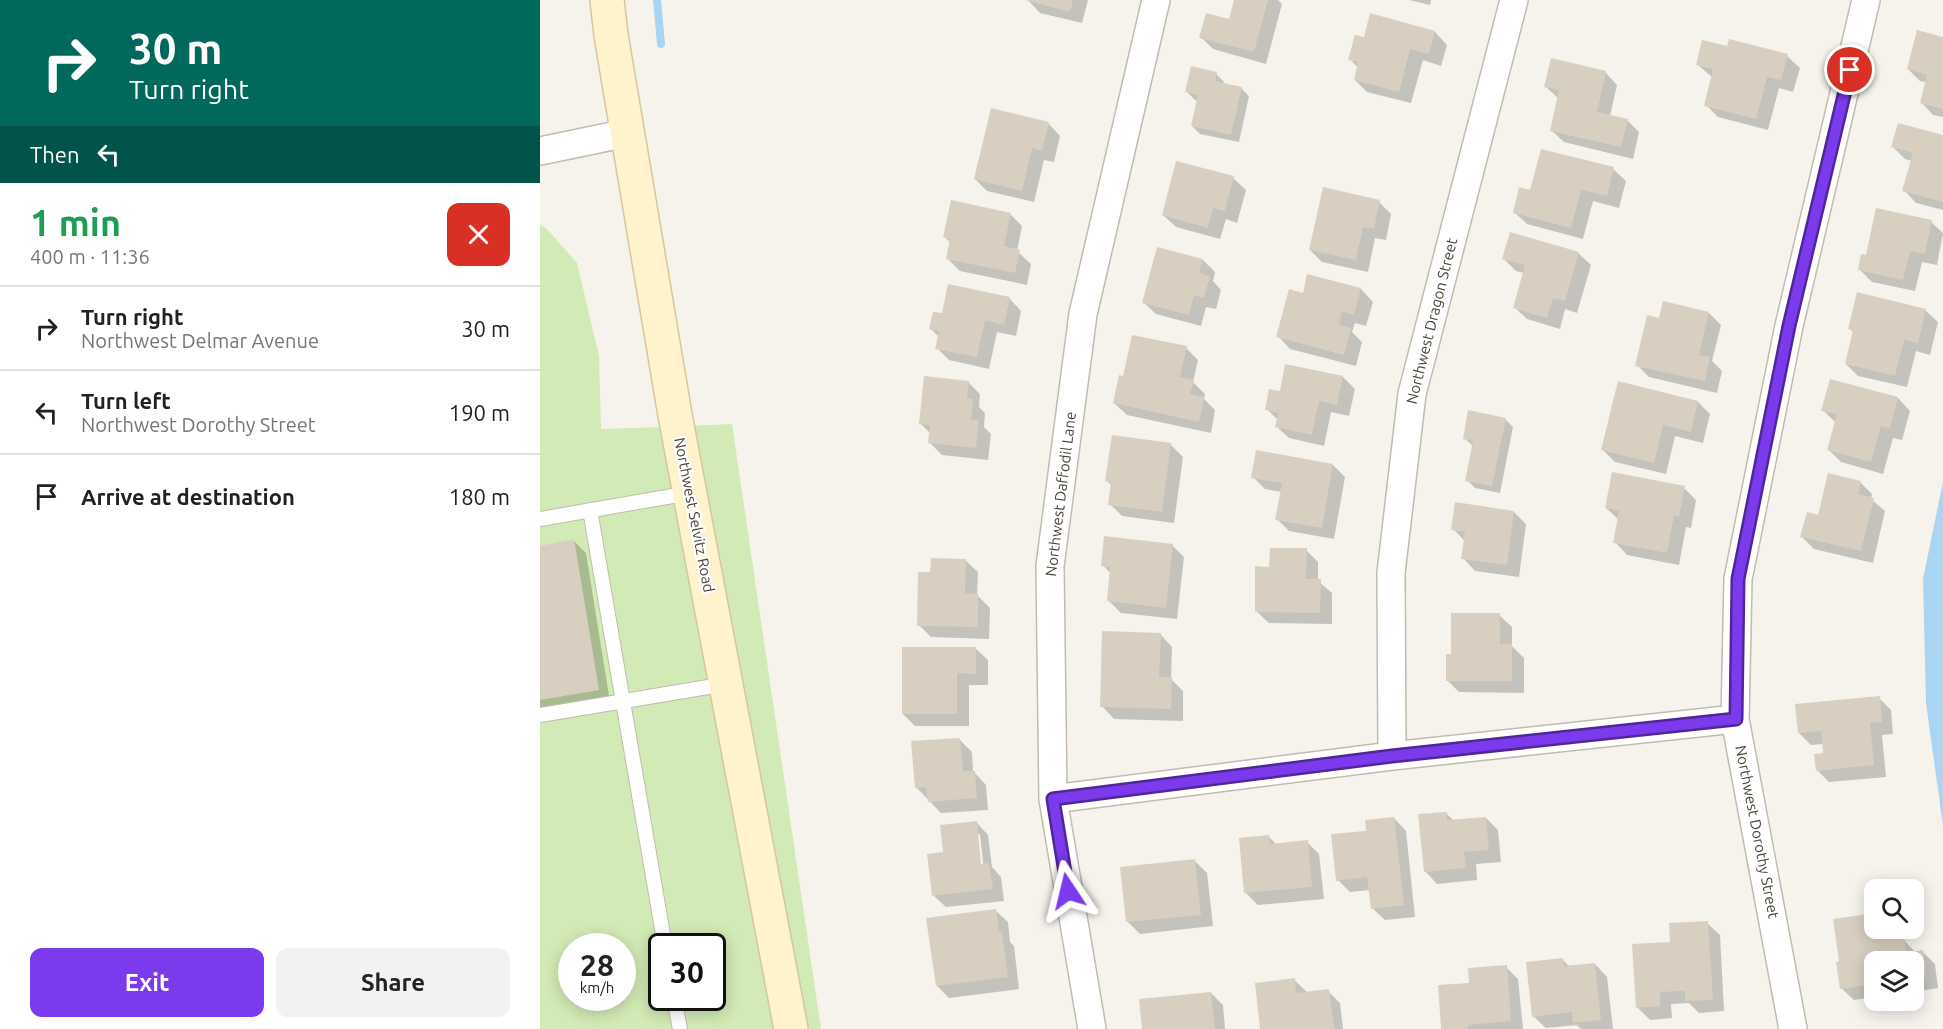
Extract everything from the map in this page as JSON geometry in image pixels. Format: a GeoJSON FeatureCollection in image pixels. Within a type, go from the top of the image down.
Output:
{"type":"FeatureCollection","features":[{"type":"Feature","properties":{"kind":"street","name":"Northwest Selvitz Road"},"geometry":{"type":"LineString","coordinates":[[607,0],[627,134],[690,493],[791,1029]]}},
{"type":"Feature","properties":{"kind":"street","name":"Northwest Daffodil Lane"},"geometry":{"type":"LineString","coordinates":[[1092,1029],[1053,799],[1050,566],[1083,314],[1156,0]]}},
{"type":"Feature","properties":{"kind":"street","name":"Northwest Dragon Street"},"geometry":{"type":"LineString","coordinates":[[1392,756],[1391,573],[1412,394],[1514,0]]}},
{"type":"Feature","properties":{"kind":"street","name":"Northwest Dorothy Street"},"geometry":{"type":"LineString","coordinates":[[1793,1029],[1736,719],[1738,579],[1789,326],[1866,0]]}},
{"type":"Feature","properties":{"kind":"street"},"geometry":{"type":"LineString","coordinates":[[540,151],[627,134]]}},
{"type":"Feature","properties":{"kind":"street"},"geometry":{"type":"LineString","coordinates":[[1053,799],[1392,756],[1736,719]]}},
{"type":"Feature","properties":{"kind":"lane"},"geometry":{"type":"LineString","coordinates":[[540,519],[690,493]]}},
{"type":"Feature","properties":{"kind":"lane"},"geometry":{"type":"LineString","coordinates":[[590,510],[663,933]]}},
{"type":"Feature","properties":{"kind":"lane"},"geometry":{"type":"LineString","coordinates":[[540,715],[726,684]]}},
{"type":"Feature","properties":{"kind":"lane"},"geometry":{"type":"LineString","coordinates":[[677,1011],[680,1029]]}},
{"type":"Feature","properties":{"kind":"green space"},"geometry":{"type":"Polygon","coordinates":[[[540,225],[546,228],[577,263],[599,356],[601,429],[664,427],[778,1029],[540,1029],[540,225]]]}},
{"type":"Feature","properties":{"kind":"green space"},"geometry":{"type":"Polygon","coordinates":[[[732,424],[821,1029],[805,1029],[690,426],[732,424]]]}},
{"type":"Feature","properties":{"kind":"water"},"geometry":{"type":"Polygon","coordinates":[[[1943,482],[1943,826],[1926,703],[1923,579],[1943,482]]]}},
{"type":"Feature","properties":{"kind":"building"},"geometry":{"type":"Polygon","coordinates":[[[1025,0],[1073,0],[1070,12],[1025,0]]]}},
{"type":"Feature","properties":{"kind":"building"},"geometry":{"type":"Polygon","coordinates":[[[1234,0],[1268,0],[1254,52],[1199,38],[1206,13],[1229,19],[1234,0]]]}},
{"type":"Feature","properties":{"kind":"building"},"geometry":{"type":"Polygon","coordinates":[[[1370,13],[1435,31],[1429,54],[1410,49],[1399,92],[1354,80],[1358,62],[1348,60],[1355,35],[1364,37],[1370,13]]]}},
{"type":"Feature","properties":{"kind":"building"},"geometry":{"type":"Polygon","coordinates":[[[1917,30],[1943,37],[1943,109],[1920,103],[1927,75],[1907,69],[1917,30]]]}},
{"type":"Feature","properties":{"kind":"building"},"geometry":{"type":"Polygon","coordinates":[[[1729,39],[1788,54],[1781,80],[1767,77],[1756,119],[1704,106],[1713,69],[1696,65],[1702,40],[1727,46],[1729,39]]]}},
{"type":"Feature","properties":{"kind":"building"},"geometry":{"type":"Polygon","coordinates":[[[1551,58],[1606,71],[1597,112],[1628,119],[1621,147],[1550,131],[1559,90],[1544,87],[1551,58]]]}},
{"type":"Feature","properties":{"kind":"building"},"geometry":{"type":"Polygon","coordinates":[[[1191,66],[1217,72],[1215,81],[1242,87],[1231,135],[1191,126],[1198,95],[1185,92],[1191,66]]]}},
{"type":"Feature","properties":{"kind":"building"},"geometry":{"type":"Polygon","coordinates":[[[991,108],[1049,122],[1042,151],[1032,148],[1022,191],[974,179],[991,108]]]}},
{"type":"Feature","properties":{"kind":"building"},"geometry":{"type":"Polygon","coordinates":[[[1898,123],[1943,135],[1943,202],[1902,191],[1913,153],[1891,147],[1898,123]]]}},
{"type":"Feature","properties":{"kind":"building"},"geometry":{"type":"Polygon","coordinates":[[[1541,149],[1614,167],[1607,196],[1581,190],[1571,228],[1513,213],[1519,187],[1530,190],[1541,149]]]}},
{"type":"Feature","properties":{"kind":"building"},"geometry":{"type":"Polygon","coordinates":[[[1176,161],[1234,176],[1225,211],[1213,208],[1208,228],[1162,215],[1176,161]]]}},
{"type":"Feature","properties":{"kind":"building"},"geometry":{"type":"Polygon","coordinates":[[[1323,187],[1380,200],[1374,229],[1363,227],[1356,260],[1309,250],[1323,187]]]}},
{"type":"Feature","properties":{"kind":"building"},"geometry":{"type":"Polygon","coordinates":[[[951,200],[1011,213],[1004,246],[1020,250],[1015,273],[946,259],[950,239],[943,237],[951,200]]]}},
{"type":"Feature","properties":{"kind":"building"},"geometry":{"type":"Polygon","coordinates":[[[1876,208],[1932,220],[1925,254],[1910,251],[1903,280],[1858,270],[1861,254],[1866,255],[1876,208]]]}},
{"type":"Feature","properties":{"kind":"building"},"geometry":{"type":"Polygon","coordinates":[[[1510,232],[1579,252],[1565,301],[1553,298],[1547,318],[1513,308],[1525,265],[1502,259],[1510,232]]]}},
{"type":"Feature","properties":{"kind":"building"},"geometry":{"type":"Polygon","coordinates":[[[1157,247],[1203,259],[1199,273],[1210,276],[1204,298],[1194,295],[1189,315],[1142,303],[1157,247]]]}},
{"type":"Feature","properties":{"kind":"building"},"geometry":{"type":"Polygon","coordinates":[[[1307,274],[1361,288],[1354,315],[1342,311],[1339,325],[1351,328],[1344,355],[1276,337],[1289,289],[1303,293],[1307,274]]]}},
{"type":"Feature","properties":{"kind":"building"},"geometry":{"type":"Polygon","coordinates":[[[948,284],[1010,297],[1004,325],[985,320],[977,357],[935,349],[939,331],[929,329],[933,312],[942,313],[948,284]]]}},
{"type":"Feature","properties":{"kind":"building"},"geometry":{"type":"Polygon","coordinates":[[[1857,292],[1926,309],[1918,343],[1904,340],[1895,376],[1845,364],[1853,330],[1848,329],[1857,292]]]}},
{"type":"Feature","properties":{"kind":"building"},"geometry":{"type":"Polygon","coordinates":[[[1663,301],[1709,312],[1699,355],[1710,357],[1705,381],[1635,366],[1647,315],[1659,318],[1663,301]]]}},
{"type":"Feature","properties":{"kind":"building"},"geometry":{"type":"Polygon","coordinates":[[[1132,335],[1187,346],[1180,377],[1194,380],[1190,394],[1204,397],[1199,422],[1113,403],[1119,375],[1123,376],[1132,335]]]}},
{"type":"Feature","properties":{"kind":"building"},"geometry":{"type":"Polygon","coordinates":[[[1285,364],[1343,376],[1337,405],[1319,401],[1312,435],[1275,427],[1278,413],[1265,410],[1269,389],[1280,391],[1285,364]]]}},
{"type":"Feature","properties":{"kind":"building"},"geometry":{"type":"Polygon","coordinates":[[[924,376],[969,381],[967,398],[973,399],[971,420],[979,420],[976,448],[928,443],[930,425],[919,424],[924,376]]]}},
{"type":"Feature","properties":{"kind":"building"},"geometry":{"type":"Polygon","coordinates":[[[1830,379],[1898,397],[1890,429],[1881,426],[1871,462],[1827,450],[1837,414],[1821,411],[1830,379]]]}},
{"type":"Feature","properties":{"kind":"building"},"geometry":{"type":"Polygon","coordinates":[[[1618,381],[1698,401],[1691,432],[1663,425],[1654,463],[1601,450],[1618,381]]]}},
{"type":"Feature","properties":{"kind":"building"},"geometry":{"type":"Polygon","coordinates":[[[1468,410],[1506,418],[1492,486],[1465,481],[1473,441],[1463,439],[1468,410]]]}},
{"type":"Feature","properties":{"kind":"building"},"geometry":{"type":"Polygon","coordinates":[[[1112,435],[1171,443],[1162,512],[1108,505],[1111,482],[1105,481],[1112,435]]]}},
{"type":"Feature","properties":{"kind":"building"},"geometry":{"type":"Polygon","coordinates":[[[1256,450],[1333,464],[1322,528],[1275,520],[1282,483],[1251,478],[1256,450]]]}},
{"type":"Feature","properties":{"kind":"building"},"geometry":{"type":"Polygon","coordinates":[[[1612,472],[1685,486],[1679,517],[1674,516],[1667,553],[1613,543],[1619,511],[1605,508],[1612,472]]]}},
{"type":"Feature","properties":{"kind":"building"},"geometry":{"type":"Polygon","coordinates":[[[1828,473],[1861,481],[1858,494],[1874,498],[1861,551],[1800,537],[1807,512],[1818,515],[1828,473]]]}},
{"type":"Feature","properties":{"kind":"building"},"geometry":{"type":"Polygon","coordinates":[[[1455,502],[1514,511],[1507,565],[1461,559],[1465,532],[1451,530],[1455,502]]]}},
{"type":"Feature","properties":{"kind":"building"},"geometry":{"type":"Polygon","coordinates":[[[1104,536],[1173,544],[1166,608],[1107,601],[1110,567],[1101,566],[1104,536]]]}},
{"type":"Feature","properties":{"kind":"building"},"geometry":{"type":"Polygon","coordinates":[[[574,539],[599,690],[540,700],[540,546],[574,539]]]}},
{"type":"Feature","properties":{"kind":"building"},"geometry":{"type":"Polygon","coordinates":[[[1270,548],[1307,548],[1306,579],[1321,579],[1320,613],[1255,612],[1255,566],[1269,567],[1270,548]]]}},
{"type":"Feature","properties":{"kind":"building"},"geometry":{"type":"Polygon","coordinates":[[[931,558],[966,559],[965,593],[978,594],[978,627],[917,626],[918,572],[930,572],[931,558]]]}},
{"type":"Feature","properties":{"kind":"building"},"geometry":{"type":"Polygon","coordinates":[[[1451,613],[1500,613],[1500,644],[1512,644],[1512,681],[1446,681],[1446,654],[1451,654],[1451,613]]]}},
{"type":"Feature","properties":{"kind":"building"},"geometry":{"type":"Polygon","coordinates":[[[1102,631],[1161,633],[1159,677],[1172,677],[1171,709],[1100,707],[1102,631]]]}},
{"type":"Feature","properties":{"kind":"building"},"geometry":{"type":"Polygon","coordinates":[[[902,647],[976,647],[976,674],[957,673],[957,714],[902,714],[902,647]]]}},
{"type":"Feature","properties":{"kind":"building"},"geometry":{"type":"Polygon","coordinates":[[[1880,696],[1882,722],[1870,723],[1874,765],[1816,771],[1814,754],[1823,753],[1821,731],[1798,733],[1795,704],[1880,696]]]}},
{"type":"Feature","properties":{"kind":"building"},"geometry":{"type":"Polygon","coordinates":[[[960,738],[963,771],[975,771],[977,798],[928,802],[926,787],[915,788],[911,741],[960,738]]]}},
{"type":"Feature","properties":{"kind":"building"},"geometry":{"type":"Polygon","coordinates":[[[1447,812],[1447,820],[1486,817],[1489,850],[1464,852],[1466,868],[1424,872],[1418,814],[1447,812]]]}},
{"type":"Feature","properties":{"kind":"building"},"geometry":{"type":"Polygon","coordinates":[[[1394,817],[1404,905],[1371,909],[1367,877],[1336,881],[1331,834],[1366,831],[1365,820],[1394,817]]]}},
{"type":"Feature","properties":{"kind":"building"},"geometry":{"type":"Polygon","coordinates":[[[977,821],[981,864],[989,863],[993,889],[932,896],[927,854],[943,852],[940,825],[977,821]]]}},
{"type":"Feature","properties":{"kind":"building"},"geometry":{"type":"Polygon","coordinates":[[[1269,835],[1270,844],[1308,840],[1312,887],[1244,893],[1239,838],[1269,835]]]}},
{"type":"Feature","properties":{"kind":"building"},"geometry":{"type":"Polygon","coordinates":[[[1195,859],[1201,915],[1126,922],[1120,867],[1195,859]]]}},
{"type":"Feature","properties":{"kind":"building"},"geometry":{"type":"Polygon","coordinates":[[[996,909],[999,932],[1002,932],[1008,977],[936,986],[926,918],[996,909]]]}},
{"type":"Feature","properties":{"kind":"building"},"geometry":{"type":"Polygon","coordinates":[[[1864,915],[1864,939],[1904,939],[1906,951],[1864,951],[1864,986],[1840,989],[1833,919],[1864,915]]]}},
{"type":"Feature","properties":{"kind":"building"},"geometry":{"type":"Polygon","coordinates":[[[1708,921],[1713,1000],[1685,1001],[1685,991],[1660,992],[1660,1006],[1636,1008],[1632,944],[1670,942],[1669,923],[1708,921]]]}},
{"type":"Feature","properties":{"kind":"building"},"geometry":{"type":"Polygon","coordinates":[[[1924,957],[1927,977],[1924,977],[1924,957]]]}},
{"type":"Feature","properties":{"kind":"building"},"geometry":{"type":"Polygon","coordinates":[[[1563,958],[1564,966],[1595,963],[1601,1020],[1573,1023],[1572,1012],[1532,1017],[1526,962],[1563,958]]]}},
{"type":"Feature","properties":{"kind":"building"},"geometry":{"type":"Polygon","coordinates":[[[1507,965],[1511,1021],[1468,1025],[1468,1029],[1441,1029],[1438,985],[1469,983],[1468,968],[1507,965]]]}},
{"type":"Feature","properties":{"kind":"building"},"geometry":{"type":"Polygon","coordinates":[[[1295,978],[1296,993],[1329,989],[1334,1029],[1260,1029],[1255,983],[1295,978]]]}},
{"type":"Feature","properties":{"kind":"building"},"geometry":{"type":"Polygon","coordinates":[[[1211,992],[1215,1029],[1142,1029],[1139,999],[1211,992]]]}},
{"type":"Feature","properties":{"kind":"waterway"},"geometry":{"type":"LineString","coordinates":[[657,0],[661,44]]}},
{"type":"Feature","properties":{"kind":"route"},"geometry":{"type":"LineString","coordinates":[[1068,891],[1053,799],[1392,756],[1736,719],[1738,579],[1789,326],[1850,70]]}}]}
